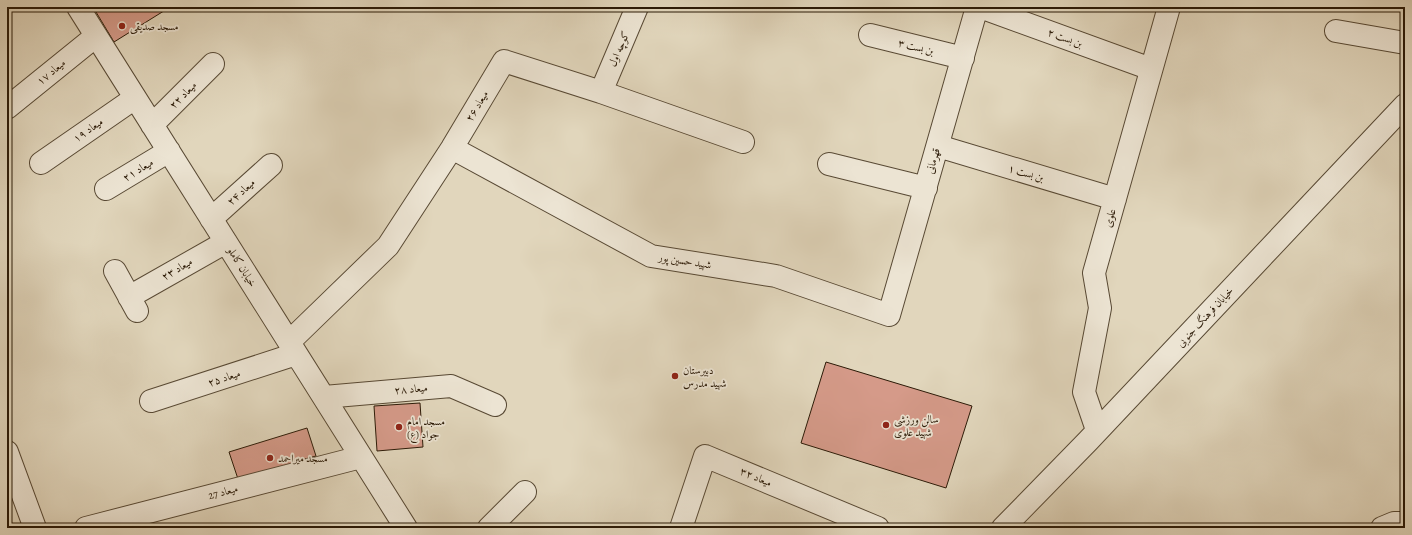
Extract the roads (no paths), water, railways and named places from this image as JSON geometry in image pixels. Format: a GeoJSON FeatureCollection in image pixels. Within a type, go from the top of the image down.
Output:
{"type":"FeatureCollection","features":[{"type":"Feature","properties":{"kind":"street","name":"خیابان کاملو"},"geometry":{"type":"LineString","coordinates":[[78,7],[406,528]]}},
{"type":"Feature","properties":{"kind":"street","name":"کوچه اول"},"geometry":{"type":"LineString","coordinates":[[601,92],[638,7]]}},
{"type":"Feature","properties":{"kind":"street","name":"قهرمانی"},"geometry":{"type":"LineString","coordinates":[[890,315],[978,7]]}},
{"type":"Feature","properties":{"kind":"street","name":"بن بست ۲"},"geometry":{"type":"LineString","coordinates":[[978,7],[1151,69]]}},
{"type":"Feature","properties":{"kind":"street","name":"علوی"},"geometry":{"type":"LineString","coordinates":[[1098,430],[1084,392],[1100,308],[1094,273],[1169,7]]}},
{"type":"Feature","properties":{"kind":"street"},"geometry":{"type":"LineString","coordinates":[[1336,31],[1405,43]]}},
{"type":"Feature","properties":{"kind":"street","name":"بن بست ۳"},"geometry":{"type":"LineString","coordinates":[[870,35],[963,58]]}},
{"type":"Feature","properties":{"kind":"street","name":"میعاد ۱۷"},"geometry":{"type":"LineString","coordinates":[[7,108],[96,36]]}},
{"type":"Feature","properties":{"kind":"street","name":"میعاد ۲۶"},"geometry":{"type":"LineString","coordinates":[[293,348],[388,246],[452,148],[504,62],[601,92],[743,142]]}},
{"type":"Feature","properties":{"kind":"street","name":"میعاد ۲۲"},"geometry":{"type":"LineString","coordinates":[[152,125],[213,64]]}},
{"type":"Feature","properties":{"kind":"street","name":"میعاد ۱۹"},"geometry":{"type":"LineString","coordinates":[[41,163],[135,98]]}},
{"type":"Feature","properties":{"kind":"street","name":"خیابان فرهنگ جنوبی"},"geometry":{"type":"LineString","coordinates":[[1003,528],[1098,430],[1405,105]]}},
{"type":"Feature","properties":{"kind":"street","name":"بن بست ۱"},"geometry":{"type":"LineString","coordinates":[[938,146],[1115,199]]}},
{"type":"Feature","properties":{"kind":"street","name":"شهید حسین پور"},"geometry":{"type":"LineString","coordinates":[[452,148],[651,256],[776,276],[890,315]]}},
{"type":"Feature","properties":{"kind":"street","name":"میعاد ۲۱"},"geometry":{"type":"LineString","coordinates":[[106,189],[169,151]]}},
{"type":"Feature","properties":{"kind":"street"},"geometry":{"type":"LineString","coordinates":[[829,164],[926,188]]}},
{"type":"Feature","properties":{"kind":"street","name":"میعاد ۲۴"},"geometry":{"type":"LineString","coordinates":[[211,219],[271,165]]}},
{"type":"Feature","properties":{"kind":"street","name":"میعاد ۲۳"},"geometry":{"type":"LineString","coordinates":[[115,271],[133,304],[226,242]]}},
{"type":"Feature","properties":{"kind":"street","name":"میعاد ۲۵"},"geometry":{"type":"LineString","coordinates":[[151,401],[293,348]]}},
{"type":"Feature","properties":{"kind":"street","name":"میعاد ۲۸"},"geometry":{"type":"LineString","coordinates":[[324,397],[450,386],[495,405]]}},
{"type":"Feature","properties":{"kind":"street"},"geometry":{"type":"LineString","coordinates":[[7,452],[35,528]]}},
{"type":"Feature","properties":{"kind":"street","name":"میعاد ۳۲"},"geometry":{"type":"LineString","coordinates":[[681,528],[705,456],[878,528]]}},
{"type":"Feature","properties":{"kind":"street","name":"میعاد 27"},"geometry":{"type":"LineString","coordinates":[[86,528],[361,457]]}},
{"type":"Feature","properties":{"kind":"street"},"geometry":{"type":"LineString","coordinates":[[489,528],[525,492]]}},
{"type":"Feature","properties":{"kind":"street"},"geometry":{"type":"LineString","coordinates":[[1382,528],[1394,523],[1405,523]]}},
{"type":"Feature","properties":{"kind":"place","name":"مسجد صدیقی"},"geometry":{"type":"Point","coordinates":[122,26]}},
{"type":"Feature","properties":{"kind":"place","name":"دبیرستان شهید مدرس"},"geometry":{"type":"Point","coordinates":[675,376]}},
{"type":"Feature","properties":{"kind":"place","name":"سالن ورزشی شهید علوی"},"geometry":{"type":"Point","coordinates":[886,425]}},
{"type":"Feature","properties":{"kind":"place","name":"مسجد امام جواد (ع)"},"geometry":{"type":"Point","coordinates":[399,427]}},
{"type":"Feature","properties":{"kind":"place","name":"مسجد میراحمد"},"geometry":{"type":"Point","coordinates":[270,458]}}]}
